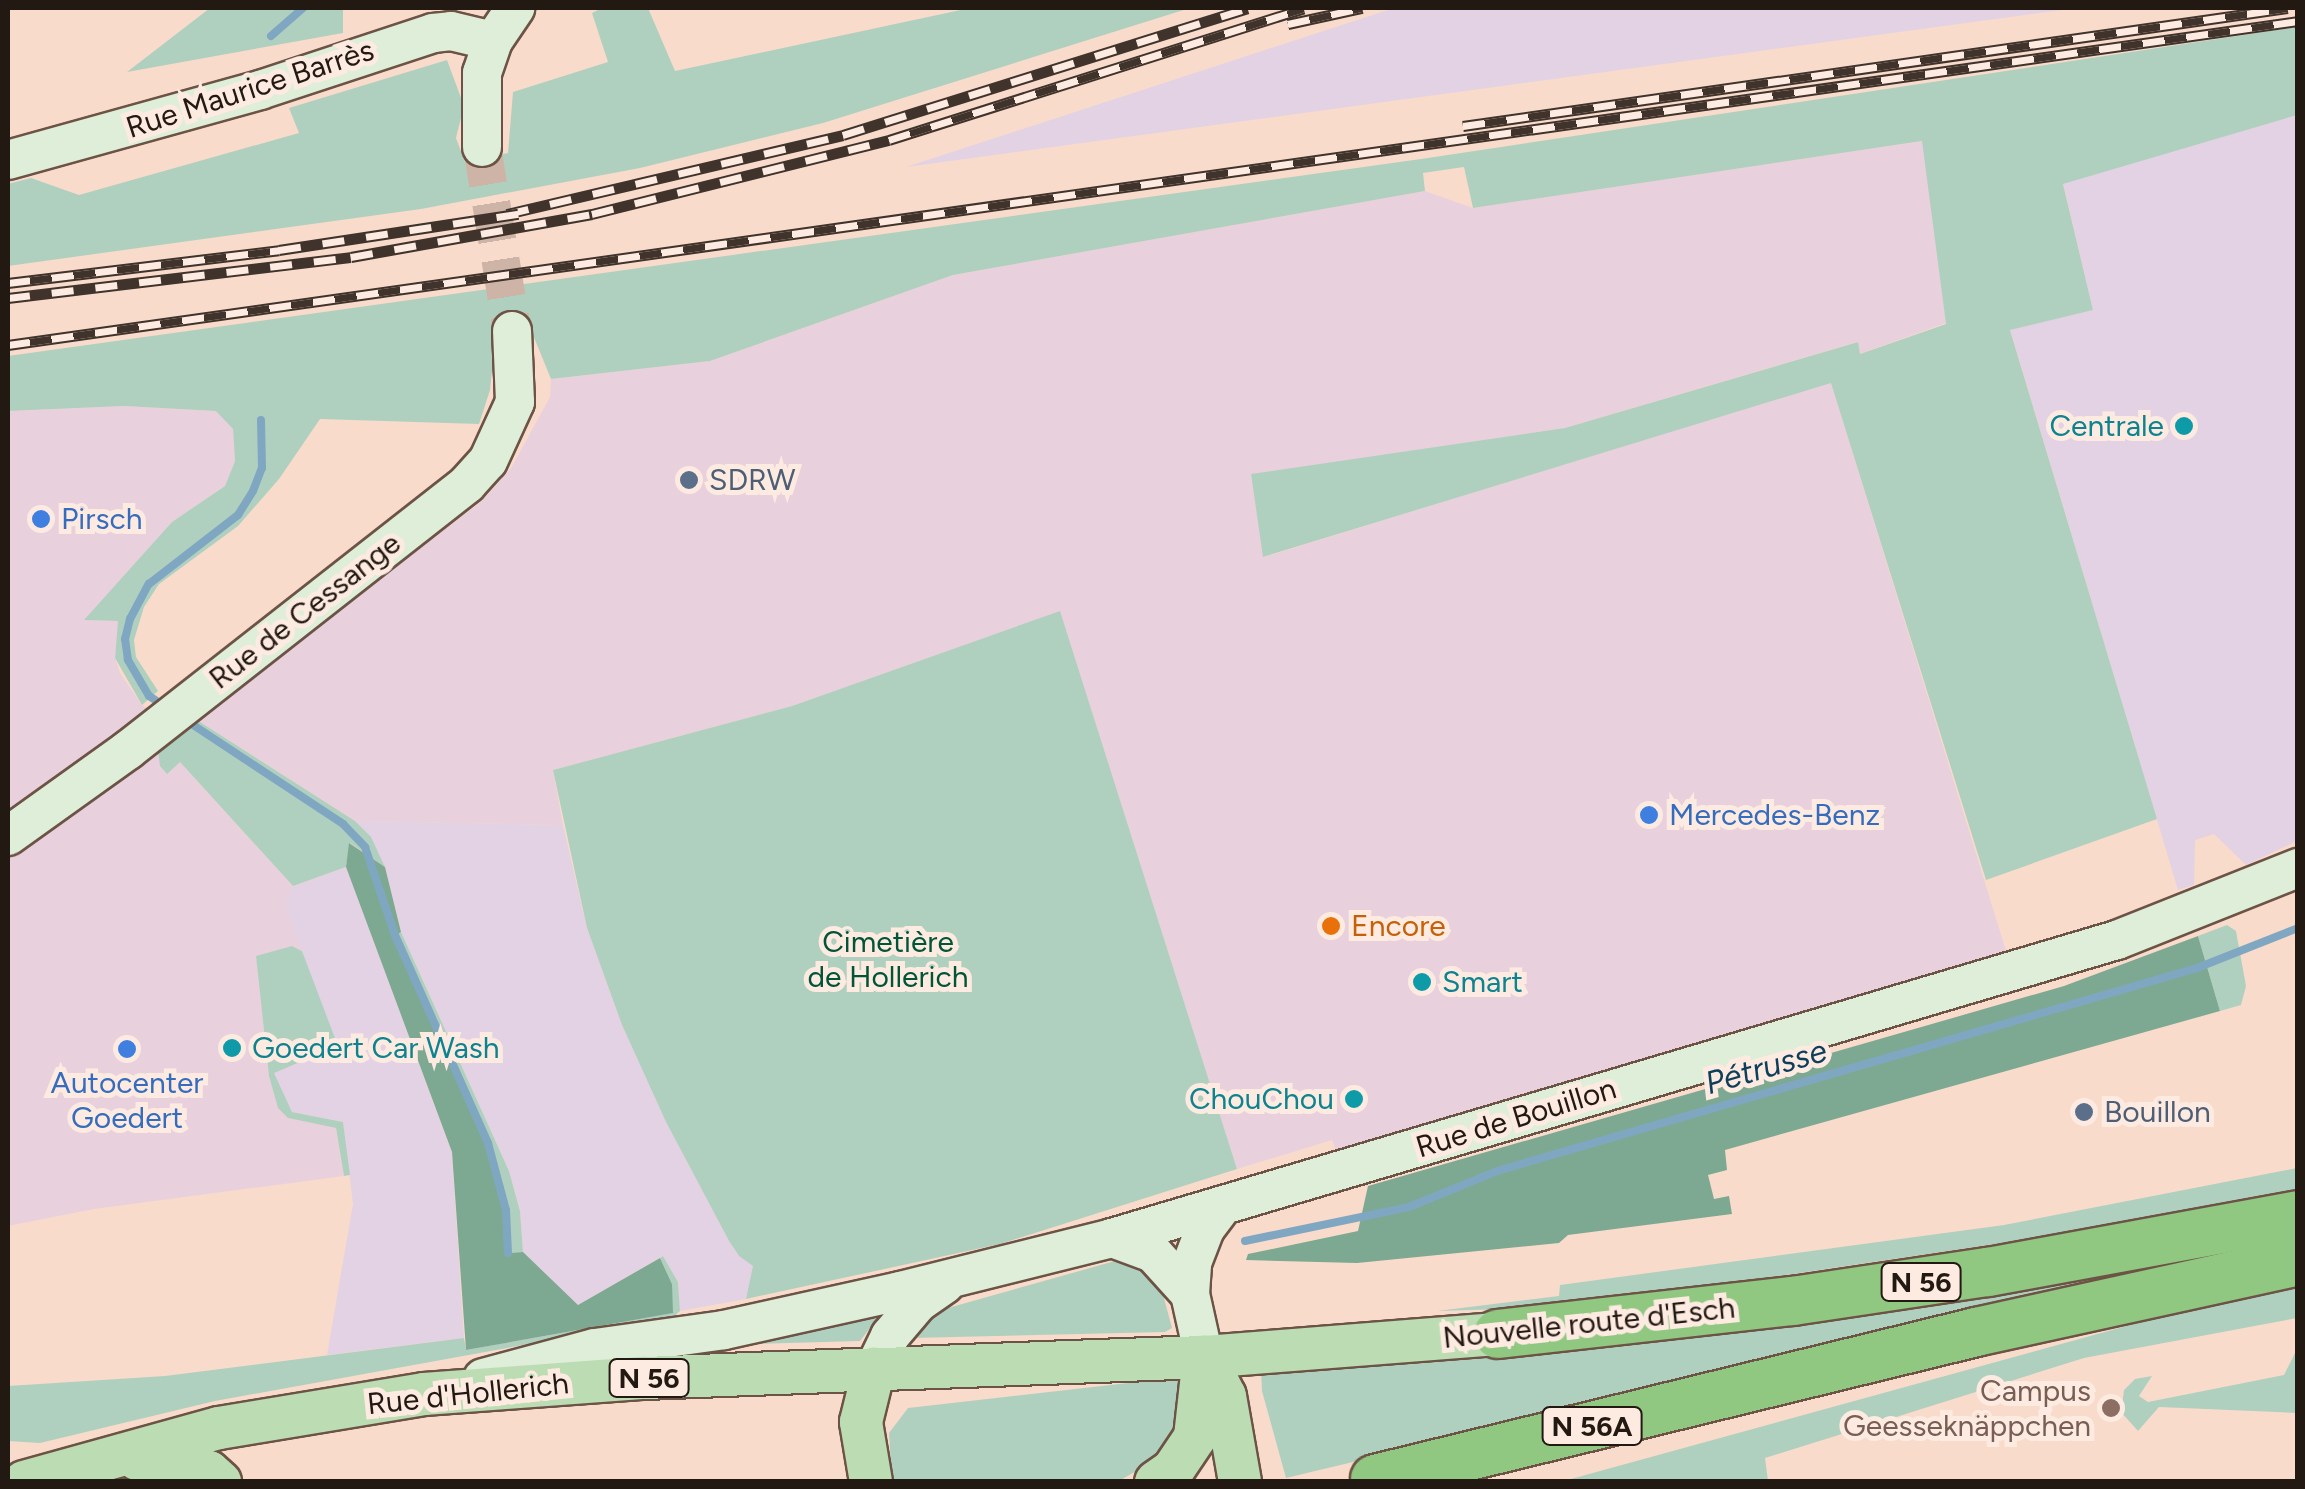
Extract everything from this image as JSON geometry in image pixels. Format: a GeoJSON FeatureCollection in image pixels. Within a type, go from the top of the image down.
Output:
{"type":"FeatureCollection","features":[{"type":"Feature","properties":{"kind":"highway","name":"Nouvelle route d'Esch"},"geometry":{"type":"LineString","coordinates":[[1498,1334],[1832,1296],[2298,1214]]}},
{"type":"Feature","properties":{"kind":"highway","name":"N 56"},"geometry":{"type":"LineString","coordinates":[[1809,1372],[2298,1261]]}},
{"type":"Feature","properties":{"kind":"highway","name":"N 56A"},"geometry":{"type":"LineString","coordinates":[[1371,1480],[1809,1372]]}},
{"type":"Feature","properties":{"kind":"highway","name":"N 56A"},"geometry":{"type":"LineString","coordinates":[[1475,1482],[1613,1446],[1809,1372]]}},
{"type":"Feature","properties":{"kind":"main road","name":"Nouvelle route d'Esch"},"geometry":{"type":"LineString","coordinates":[[874,1369],[1204,1357],[1498,1334]]}},
{"type":"Feature","properties":{"kind":"main road"},"geometry":{"type":"LineString","coordinates":[[1156,1482],[1173,1470],[1195,1437],[1204,1357]]}},
{"type":"Feature","properties":{"kind":"main road"},"geometry":{"type":"LineString","coordinates":[[1204,1357],[1225,1396],[1240,1482]]}},
{"type":"Feature","properties":{"kind":"main road","name":"Rue d'Hollerich"},"geometry":{"type":"LineString","coordinates":[[57,1474],[219,1428],[424,1394],[644,1378],[874,1369]]}},
{"type":"Feature","properties":{"kind":"main road"},"geometry":{"type":"LineString","coordinates":[[871,1482],[861,1422],[874,1369]]}},
{"type":"Feature","properties":{"kind":"main road"},"geometry":{"type":"LineString","coordinates":[[8,1455],[57,1474],[145,1458],[178,1460],[208,1472],[220,1482]]}},
{"type":"Feature","properties":{"kind":"main road","name":"N 56"},"geometry":{"type":"LineString","coordinates":[[24,1482],[57,1474]]}},
{"type":"Feature","properties":{"kind":"street"},"geometry":{"type":"LineString","coordinates":[[482,147],[479,91],[492,40],[515,8]]}},
{"type":"Feature","properties":{"kind":"street","name":"Rue Maurice Barrès"},"geometry":{"type":"LineString","coordinates":[[8,160],[225,100],[433,33],[452,31],[492,40]]}},
{"type":"Feature","properties":{"kind":"street","name":"Rue de Cessange"},"geometry":{"type":"LineString","coordinates":[[8,836],[173,714],[466,484],[488,460],[514,402],[512,331]]}},
{"type":"Feature","properties":{"kind":"street","name":"Rue de Bouillon"},"geometry":{"type":"LineString","coordinates":[[424,1394],[594,1348],[724,1330],[951,1280],[1112,1238],[2117,940],[2298,868]]}},
{"type":"Feature","properties":{"kind":"street"},"geometry":{"type":"LineString","coordinates":[[1204,1357],[1190,1294],[1192,1263],[1205,1229],[1223,1205]]}},
{"type":"Feature","properties":{"kind":"street"},"geometry":{"type":"LineString","coordinates":[[1112,1238],[1153,1253],[1190,1294]]}},
{"type":"Feature","properties":{"kind":"street"},"geometry":{"type":"LineString","coordinates":[[874,1369],[890,1336],[908,1314],[951,1280]]}},
{"type":"Feature","properties":{"kind":"street","name":"Rue de Bouillon"},"geometry":{"type":"LineString","coordinates":[[644,1378],[676,1350],[724,1330]]}},
{"type":"Feature","properties":{"kind":"shaded area"},"geometry":{"type":"Polygon","coordinates":[[[1394,8],[2077,8],[906,167],[1394,8]]]}},
{"type":"Feature","properties":{"kind":"shaded area"},"geometry":{"type":"Polygon","coordinates":[[[2297,115],[2297,841],[2246,865],[2214,834],[2195,840],[2194,885],[2178,890],[2010,329],[2093,310],[2063,183],[2297,115]]]}},
{"type":"Feature","properties":{"kind":"shaded area"},"geometry":{"type":"Polygon","coordinates":[[[1923,141],[1946,323],[1859,354],[1857,342],[1565,428],[1251,475],[1264,557],[1831,382],[2006,951],[1336,1150],[1332,1140],[1237,1169],[1060,612],[792,706],[553,770],[563,825],[355,821],[197,720],[482,501],[511,468],[550,397],[551,379],[710,361],[953,275],[1425,191],[1473,208],[1923,141]]]}},
{"type":"Feature","properties":{"kind":"shaded area"},"geometry":{"type":"Polygon","coordinates":[[[124,406],[217,411],[233,428],[235,461],[225,486],[172,522],[86,620],[119,621],[115,658],[120,673],[142,705],[181,732],[158,751],[179,761],[293,886],[285,906],[302,951],[292,946],[288,1118],[336,1128],[344,1176],[94,1209],[8,1226],[8,411],[124,406]]]}},
{"type":"Feature","properties":{"kind":"shaded area"},"geometry":{"type":"Polygon","coordinates":[[[355,821],[563,825],[587,928],[622,1025],[666,1122],[729,1241],[739,1256],[754,1266],[746,1299],[680,1311],[678,1282],[663,1256],[578,1305],[523,1252],[520,1211],[509,1171],[401,932],[385,867],[371,838],[355,821]]]}},
{"type":"Feature","properties":{"kind":"shaded area"},"geometry":{"type":"Polygon","coordinates":[[[346,867],[452,1152],[464,1338],[327,1355],[353,1204],[343,1122],[292,1112],[274,1073],[337,1046],[285,906],[293,886],[346,867]]]}},
{"type":"Feature","properties":{"kind":"green space"},"geometry":{"type":"Polygon","coordinates":[[[210,8],[343,8],[343,33],[127,72],[210,8]]]}},
{"type":"Feature","properties":{"kind":"green space"},"geometry":{"type":"Polygon","coordinates":[[[602,8],[648,8],[675,71],[970,8],[1190,8],[823,123],[640,168],[421,209],[8,266],[8,184],[31,178],[79,195],[299,133],[289,108],[447,60],[464,106],[456,138],[465,162],[508,153],[513,92],[608,62],[592,13],[602,8]]]}},
{"type":"Feature","properties":{"kind":"green space"},"geometry":{"type":"Polygon","coordinates":[[[2297,27],[2297,115],[2063,184],[2093,310],[2010,330],[2157,819],[1986,880],[1831,383],[1263,557],[1251,474],[1565,428],[1858,342],[1860,354],[1946,324],[1922,141],[1473,208],[1464,167],[1423,173],[1425,191],[953,275],[710,361],[551,379],[531,330],[496,332],[490,390],[479,424],[320,419],[279,479],[238,526],[159,584],[144,607],[134,640],[136,657],[158,691],[142,705],[115,658],[118,621],[84,620],[172,522],[225,486],[235,461],[233,429],[216,411],[124,406],[8,411],[8,356],[1421,159],[2297,27]]]}},
{"type":"Feature","properties":{"kind":"green space","name":"Cimetière de Hollerich"},"geometry":{"type":"Polygon","coordinates":[[[1060,611],[1237,1169],[1000,1244],[746,1299],[753,1266],[739,1256],[729,1241],[666,1122],[622,1025],[587,928],[553,770],[792,706],[1060,611]]]}},
{"type":"Feature","properties":{"kind":"green space"},"geometry":{"type":"Polygon","coordinates":[[[197,720],[355,821],[371,837],[385,867],[350,843],[346,867],[293,886],[180,762],[167,774],[160,766],[158,751],[197,720]]]}},
{"type":"Feature","properties":{"kind":"green space"},"geometry":{"type":"Polygon","coordinates":[[[349,843],[385,867],[401,932],[395,936],[488,1143],[506,1210],[509,1253],[523,1252],[578,1305],[660,1258],[672,1284],[673,1313],[466,1350],[452,1152],[346,867],[349,843]]]}},
{"type":"Feature","properties":{"kind":"green space"},"geometry":{"type":"Polygon","coordinates":[[[2227,925],[2236,931],[2246,986],[2241,1005],[2220,1011],[2198,936],[2227,925]]]}},
{"type":"Feature","properties":{"kind":"green space"},"geometry":{"type":"Polygon","coordinates":[[[401,932],[509,1171],[520,1211],[523,1252],[508,1253],[506,1210],[395,935],[401,932]]]}},
{"type":"Feature","properties":{"kind":"green space"},"geometry":{"type":"Polygon","coordinates":[[[2198,936],[2220,1011],[1725,1150],[1727,1170],[1708,1175],[1714,1199],[1729,1196],[1732,1214],[1568,1235],[1559,1243],[1357,1263],[1246,1260],[1248,1254],[1358,1231],[1368,1186],[2064,986],[2198,936]]]}},
{"type":"Feature","properties":{"kind":"green space"},"geometry":{"type":"Polygon","coordinates":[[[292,946],[302,951],[338,1046],[274,1073],[292,1112],[343,1122],[350,1175],[344,1176],[336,1128],[288,1118],[278,1108],[269,1076],[256,956],[292,946]]]}},
{"type":"Feature","properties":{"kind":"green space"},"geometry":{"type":"Polygon","coordinates":[[[2297,1168],[2297,1193],[2109,1227],[1752,1280],[1505,1309],[1437,1311],[1559,1296],[1560,1285],[2004,1225],[2297,1168]]]}},
{"type":"Feature","properties":{"kind":"green space"},"geometry":{"type":"Polygon","coordinates":[[[663,1256],[678,1282],[680,1311],[672,1318],[215,1401],[40,1443],[8,1441],[8,1386],[165,1376],[464,1338],[466,1350],[672,1313],[672,1284],[660,1258],[663,1256]]]}},
{"type":"Feature","properties":{"kind":"green space"},"geometry":{"type":"Polygon","coordinates":[[[1115,1261],[1148,1269],[1161,1287],[1172,1328],[1165,1332],[912,1338],[916,1330],[948,1308],[1115,1261]]]}},
{"type":"Feature","properties":{"kind":"green space"},"geometry":{"type":"Polygon","coordinates":[[[2176,1266],[1286,1478],[1262,1391],[1261,1372],[1740,1331],[1918,1309],[2176,1266]]]}},
{"type":"Feature","properties":{"kind":"green space"},"geometry":{"type":"Polygon","coordinates":[[[2297,1287],[2297,1318],[2084,1358],[1765,1458],[1768,1481],[1560,1482],[2192,1308],[2297,1287]]]}},
{"type":"Feature","properties":{"kind":"green space"},"geometry":{"type":"Polygon","coordinates":[[[872,1315],[876,1320],[860,1341],[753,1344],[872,1315]]]}},
{"type":"Feature","properties":{"kind":"green space"},"geometry":{"type":"Polygon","coordinates":[[[2297,1349],[2297,1413],[2159,1407],[2138,1431],[2121,1412],[2124,1390],[2135,1379],[2152,1376],[2139,1396],[2148,1402],[2284,1375],[2297,1349]]]}},
{"type":"Feature","properties":{"kind":"green space"},"geometry":{"type":"Polygon","coordinates":[[[1181,1377],[1181,1422],[1157,1459],[1119,1481],[892,1481],[889,1433],[908,1408],[1181,1377]]]}},
{"type":"Feature","properties":{"kind":"waterway"},"geometry":{"type":"LineString","coordinates":[[271,36],[303,8]]}},
{"type":"Feature","properties":{"kind":"waterway"},"geometry":{"type":"LineString","coordinates":[[164,706],[149,696],[128,660],[125,639],[130,619],[149,584],[238,515],[262,468],[261,420]]}},
{"type":"Feature","properties":{"kind":"waterway"},"geometry":{"type":"LineString","coordinates":[[184,719],[343,824],[365,847],[395,935],[488,1143],[506,1210],[508,1253]]}},
{"type":"Feature","properties":{"kind":"waterway","name":"Pétrusse"},"geometry":{"type":"LineString","coordinates":[[1245,1241],[1409,1207],[1497,1171],[2197,968],[2298,928]]}},
{"type":"Feature","properties":{"kind":"tunnel"},"geometry":{"type":"LineString","coordinates":[[482,147],[512,331]]}},
{"type":"Feature","properties":{"kind":"railway"},"geometry":{"type":"LineString","coordinates":[[507,214],[843,135],[1248,8]]}},
{"type":"Feature","properties":{"kind":"railway"},"geometry":{"type":"LineString","coordinates":[[8,298],[351,257],[592,214],[889,140],[1304,8]]}},
{"type":"Feature","properties":{"kind":"railway"},"geometry":{"type":"LineString","coordinates":[[1288,24],[1362,8]]}},
{"type":"Feature","properties":{"kind":"railway"},"geometry":{"type":"LineString","coordinates":[[1463,126],[2288,8]]}},
{"type":"Feature","properties":{"kind":"railway"},"geometry":{"type":"LineString","coordinates":[[8,345],[2298,21]]}},
{"type":"Feature","properties":{"kind":"railway"},"geometry":{"type":"LineString","coordinates":[[8,283],[279,250],[518,214]]}},
{"type":"Feature","properties":{"kind":"place","name":"Centrale"},"geometry":{"type":"Point","coordinates":[2184,426]}},
{"type":"Feature","properties":{"kind":"place","name":"SDRW"},"geometry":{"type":"Point","coordinates":[689,480]}},
{"type":"Feature","properties":{"kind":"place","name":"Pirsch"},"geometry":{"type":"Point","coordinates":[41,519]}},
{"type":"Feature","properties":{"kind":"place","name":"Mercedes-Benz"},"geometry":{"type":"Point","coordinates":[1649,815]}},
{"type":"Feature","properties":{"kind":"place","name":"Encore"},"geometry":{"type":"Point","coordinates":[1331,926]}},
{"type":"Feature","properties":{"kind":"place","name":"Smart"},"geometry":{"type":"Point","coordinates":[1422,982]}},
{"type":"Feature","properties":{"kind":"place","name":"Goedert Car Wash"},"geometry":{"type":"Point","coordinates":[232,1048]}},
{"type":"Feature","properties":{"kind":"place","name":"Autocenter Goedert"},"geometry":{"type":"Point","coordinates":[127,1049]}},
{"type":"Feature","properties":{"kind":"place","name":"ChouChou"},"geometry":{"type":"Point","coordinates":[1354,1099]}},
{"type":"Feature","properties":{"kind":"place","name":"Bouillon"},"geometry":{"type":"Point","coordinates":[2084,1112]}},
{"type":"Feature","properties":{"kind":"place","name":"Campus Geesseknäppchen"},"geometry":{"type":"Point","coordinates":[2111,1408]}}]}
